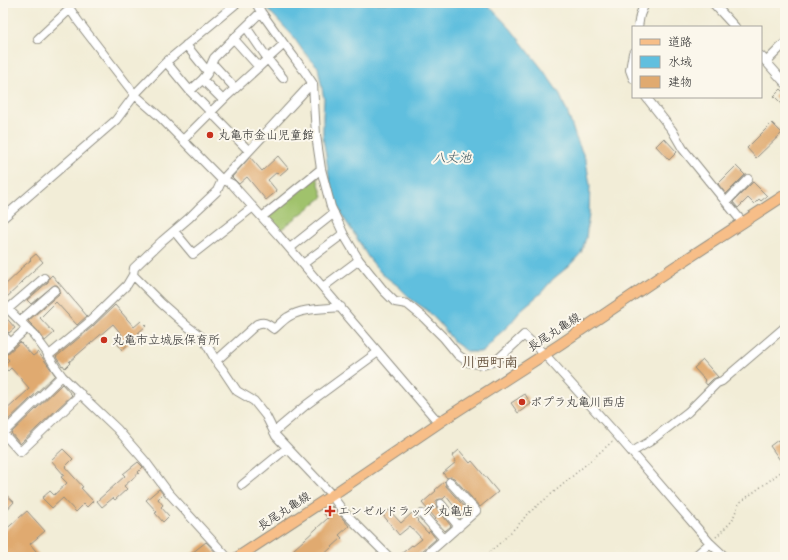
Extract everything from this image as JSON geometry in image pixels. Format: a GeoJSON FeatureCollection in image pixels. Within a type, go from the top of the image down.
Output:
{"type":"FeatureCollection","features":[{"type":"Feature","properties":{"kind":"main road","name":"長尾丸亀線"},"geometry":{"type":"LineString","coordinates":[[238,557],[331,496],[439,422],[544,355],[785,195]]}},
{"type":"Feature","properties":{"kind":"street"},"geometry":{"type":"LineString","coordinates":[[3,218],[116,120],[134,95],[166,62],[237,3]]}},
{"type":"Feature","properties":{"kind":"street"},"geometry":{"type":"LineString","coordinates":[[256,3],[312,83],[316,135],[321,169],[331,207],[343,234],[360,260],[384,291],[395,302],[407,304],[424,318],[458,355],[468,362],[483,365],[496,361],[524,335],[618,436],[710,543],[725,557]]}},
{"type":"Feature","properties":{"kind":"street"},"geometry":{"type":"LineString","coordinates":[[638,26],[640,15],[645,3]]}},
{"type":"Feature","properties":{"kind":"street"},"geometry":{"type":"LineString","coordinates":[[713,3],[734,26]]}},
{"type":"Feature","properties":{"kind":"street"},"geometry":{"type":"LineString","coordinates":[[38,39],[68,5],[78,21],[134,95],[159,116],[222,180],[232,184],[290,248],[439,422]]}},
{"type":"Feature","properties":{"kind":"street"},"geometry":{"type":"LineString","coordinates":[[190,91],[203,80],[214,58],[261,12]]}},
{"type":"Feature","properties":{"kind":"street"},"geometry":{"type":"LineString","coordinates":[[246,27],[283,78]]}},
{"type":"Feature","properties":{"kind":"street"},"geometry":{"type":"LineString","coordinates":[[233,38],[259,67]]}},
{"type":"Feature","properties":{"kind":"street"},"geometry":{"type":"LineString","coordinates":[[785,43],[764,59],[785,83]]}},
{"type":"Feature","properties":{"kind":"street"},"geometry":{"type":"LineString","coordinates":[[183,140],[235,88],[284,44]]}},
{"type":"Feature","properties":{"kind":"street"},"geometry":{"type":"LineString","coordinates":[[186,45],[208,72]]}},
{"type":"Feature","properties":{"kind":"street"},"geometry":{"type":"LineString","coordinates":[[632,59],[630,70],[632,75]]}},
{"type":"Feature","properties":{"kind":"street"},"geometry":{"type":"LineString","coordinates":[[166,62],[190,91],[249,151]]}},
{"type":"Feature","properties":{"kind":"street"},"geometry":{"type":"LineString","coordinates":[[212,63],[235,88]]}},
{"type":"Feature","properties":{"kind":"street"},"geometry":{"type":"LineString","coordinates":[[203,80],[223,100]]}},
{"type":"Feature","properties":{"kind":"street"},"geometry":{"type":"LineString","coordinates":[[48,356],[88,323],[127,285],[133,275],[134,268],[217,191],[222,180],[312,83]]}},
{"type":"Feature","properties":{"kind":"street"},"geometry":{"type":"LineString","coordinates":[[647,98],[672,130],[683,149],[744,222]]}},
{"type":"Feature","properties":{"kind":"street"},"geometry":{"type":"LineString","coordinates":[[262,217],[321,169]]}},
{"type":"Feature","properties":{"kind":"street"},"geometry":{"type":"LineString","coordinates":[[726,202],[748,179]]}},
{"type":"Feature","properties":{"kind":"street"},"geometry":{"type":"LineString","coordinates":[[174,231],[193,254],[252,207]]}},
{"type":"Feature","properties":{"kind":"street"},"geometry":{"type":"LineString","coordinates":[[290,248],[334,213]]}},
{"type":"Feature","properties":{"kind":"street"},"geometry":{"type":"LineString","coordinates":[[303,264],[343,234]]}},
{"type":"Feature","properties":{"kind":"street"},"geometry":{"type":"LineString","coordinates":[[323,287],[360,260]]}},
{"type":"Feature","properties":{"kind":"street"},"geometry":{"type":"LineString","coordinates":[[133,275],[162,304],[203,338],[216,361],[224,370],[237,391],[254,401],[266,416],[276,436],[344,512],[389,557]]}},
{"type":"Feature","properties":{"kind":"street"},"geometry":{"type":"LineString","coordinates":[[44,278],[6,307],[34,335],[62,376],[116,429],[145,461],[168,492],[227,557]]}},
{"type":"Feature","properties":{"kind":"street"},"geometry":{"type":"LineString","coordinates":[[20,321],[55,290]]}},
{"type":"Feature","properties":{"kind":"street"},"geometry":{"type":"LineString","coordinates":[[216,361],[257,324],[262,322],[274,329],[288,317],[295,314],[309,310],[340,307]]}},
{"type":"Feature","properties":{"kind":"street"},"geometry":{"type":"LineString","coordinates":[[632,452],[649,442],[688,412],[717,383],[722,381],[785,327]]}},
{"type":"Feature","properties":{"kind":"street"},"geometry":{"type":"LineString","coordinates":[[3,350],[27,328]]}},
{"type":"Feature","properties":{"kind":"street"},"geometry":{"type":"LineString","coordinates":[[3,335],[10,343]]}},
{"type":"Feature","properties":{"kind":"street"},"geometry":{"type":"LineString","coordinates":[[274,432],[306,404],[378,352]]}},
{"type":"Feature","properties":{"kind":"street"},"geometry":{"type":"LineString","coordinates":[[62,376],[3,433],[20,452],[81,394]]}},
{"type":"Feature","properties":{"kind":"street"},"geometry":{"type":"LineString","coordinates":[[242,485],[287,448]]}},
{"type":"Feature","properties":{"kind":"street"},"geometry":{"type":"LineString","coordinates":[[424,557],[476,511],[450,482]]}},
{"type":"Feature","properties":{"kind":"street"},"geometry":{"type":"LineString","coordinates":[[441,504],[459,527]]}},
{"type":"Feature","properties":{"kind":"street"},"geometry":{"type":"LineString","coordinates":[[422,514],[444,539]]}},
{"type":"Feature","properties":{"kind":"street"},"geometry":{"type":"LineString","coordinates":[[694,557],[710,543]]}},
{"type":"Feature","properties":{"kind":"path"},"geometry":{"type":"LineString","coordinates":[[484,557],[501,542],[524,519],[525,516],[618,436]]}},
{"type":"Feature","properties":{"kind":"path"},"geometry":{"type":"LineString","coordinates":[[710,543],[732,521],[739,503],[785,468]]}},
{"type":"Feature","properties":{"kind":"green space"},"geometry":{"type":"Polygon","coordinates":[[[317,177],[323,197],[279,231],[269,218],[269,215],[317,177]]]}},
{"type":"Feature","properties":{"kind":"water","name":"八丈池"},"geometry":{"type":"Polygon","coordinates":[[[262,3],[486,3],[510,28],[559,93],[586,161],[590,185],[586,238],[581,253],[569,266],[553,279],[540,294],[523,308],[483,352],[468,352],[454,342],[427,310],[412,300],[398,286],[382,274],[368,257],[343,217],[335,201],[329,177],[323,139],[324,99],[318,67],[303,51],[292,35],[262,3]]]}},
{"type":"Feature","properties":{"kind":"building"},"geometry":{"type":"Polygon","coordinates":[[[781,89],[785,93],[785,107],[774,96],[781,89]]]}},
{"type":"Feature","properties":{"kind":"building"},"geometry":{"type":"Polygon","coordinates":[[[772,123],[782,133],[756,158],[747,148],[772,123]]]}},
{"type":"Feature","properties":{"kind":"building"},"geometry":{"type":"Polygon","coordinates":[[[664,138],[677,152],[669,160],[656,146],[664,138]]]}},
{"type":"Feature","properties":{"kind":"building"},"geometry":{"type":"Polygon","coordinates":[[[278,156],[288,168],[280,175],[277,172],[268,180],[277,191],[266,200],[247,177],[239,184],[232,177],[250,157],[262,171],[278,156]]]}},
{"type":"Feature","properties":{"kind":"building"},"geometry":{"type":"Polygon","coordinates":[[[736,166],[745,175],[726,194],[718,184],[736,166]]]}},
{"type":"Feature","properties":{"kind":"building"},"geometry":{"type":"Polygon","coordinates":[[[753,182],[767,196],[761,201],[759,199],[754,204],[748,198],[738,208],[733,202],[753,182]]]}},
{"type":"Feature","properties":{"kind":"building"},"geometry":{"type":"Polygon","coordinates":[[[36,254],[43,262],[6,298],[3,294],[3,287],[36,254]]]}},
{"type":"Feature","properties":{"kind":"building"},"geometry":{"type":"Polygon","coordinates":[[[52,275],[87,316],[77,325],[56,302],[40,318],[54,333],[45,341],[28,321],[59,294],[60,289],[57,285],[54,285],[31,304],[27,300],[48,282],[52,275]]]}},
{"type":"Feature","properties":{"kind":"building"},"geometry":{"type":"Polygon","coordinates":[[[115,305],[134,327],[141,321],[146,326],[138,333],[140,334],[122,350],[116,342],[123,336],[113,324],[69,362],[70,363],[65,368],[63,365],[62,366],[56,357],[92,327],[115,305]]]}},
{"type":"Feature","properties":{"kind":"building"},"geometry":{"type":"Polygon","coordinates":[[[3,314],[15,328],[9,333],[3,330],[3,314]]]}},
{"type":"Feature","properties":{"kind":"building"},"geometry":{"type":"Polygon","coordinates":[[[20,342],[33,356],[38,352],[55,375],[3,425],[3,413],[29,388],[11,368],[8,371],[3,366],[9,360],[5,356],[20,342]]]}},
{"type":"Feature","properties":{"kind":"building"},"geometry":{"type":"Polygon","coordinates":[[[703,360],[718,377],[713,379],[707,385],[704,381],[705,380],[694,368],[703,360]]]}},
{"type":"Feature","properties":{"kind":"building"},"geometry":{"type":"Polygon","coordinates":[[[62,384],[72,395],[20,444],[11,433],[62,384]]]}},
{"type":"Feature","properties":{"kind":"building"},"geometry":{"type":"Polygon","coordinates":[[[525,394],[531,404],[518,413],[511,403],[525,394]]]}},
{"type":"Feature","properties":{"kind":"building"},"geometry":{"type":"Polygon","coordinates":[[[778,440],[785,451],[785,456],[780,460],[770,446],[778,440]]]}},
{"type":"Feature","properties":{"kind":"building"},"geometry":{"type":"Polygon","coordinates":[[[63,449],[73,459],[65,467],[93,501],[87,507],[84,504],[76,512],[63,498],[52,508],[42,498],[50,491],[54,495],[67,483],[61,477],[64,475],[51,460],[63,449]]]}},
{"type":"Feature","properties":{"kind":"building"},"geometry":{"type":"Polygon","coordinates":[[[459,450],[470,463],[472,461],[498,492],[480,507],[454,478],[447,478],[443,473],[456,462],[452,456],[459,450]]]}},
{"type":"Feature","properties":{"kind":"building"},"geometry":{"type":"Polygon","coordinates":[[[138,462],[143,467],[138,472],[139,473],[124,486],[127,489],[115,500],[113,498],[102,507],[97,501],[125,476],[123,474],[138,462]]]}},
{"type":"Feature","properties":{"kind":"building"},"geometry":{"type":"Polygon","coordinates":[[[445,481],[446,486],[468,511],[464,514],[462,512],[460,514],[446,496],[443,499],[437,500],[436,507],[451,526],[445,531],[422,503],[445,481]]]}},
{"type":"Feature","properties":{"kind":"building"},"geometry":{"type":"Polygon","coordinates":[[[159,489],[163,494],[158,499],[163,505],[161,507],[169,516],[163,522],[155,513],[157,512],[146,500],[159,489]]]}},
{"type":"Feature","properties":{"kind":"building"},"geometry":{"type":"Polygon","coordinates":[[[3,492],[14,502],[3,514],[3,492]]]}},
{"type":"Feature","properties":{"kind":"building"},"geometry":{"type":"Polygon","coordinates":[[[332,506],[349,526],[339,535],[342,538],[321,557],[299,557],[293,550],[328,518],[323,513],[332,506]]]}},
{"type":"Feature","properties":{"kind":"building"},"geometry":{"type":"Polygon","coordinates":[[[389,510],[401,523],[412,513],[428,533],[430,531],[436,539],[415,557],[404,557],[401,554],[422,539],[410,526],[399,535],[383,515],[389,510]]]}},
{"type":"Feature","properties":{"kind":"building"},"geometry":{"type":"Polygon","coordinates":[[[27,511],[45,531],[30,544],[41,557],[3,557],[3,532],[27,511]]]}},
{"type":"Feature","properties":{"kind":"building"},"geometry":{"type":"Polygon","coordinates":[[[206,542],[220,557],[187,557],[197,549],[206,542]]]}},
{"type":"Feature","properties":{"kind":"place","name":"丸亀市金山児童館"},"geometry":{"type":"Point","coordinates":[210,135]}},
{"type":"Feature","properties":{"kind":"place","name":"丸亀市立城辰保育所"},"geometry":{"type":"Point","coordinates":[104,340]}},
{"type":"Feature","properties":{"kind":"place","name":"ポプラ丸亀川西店"},"geometry":{"type":"Point","coordinates":[522,402]}},
{"type":"Feature","properties":{"kind":"place","name":"エンゼルドラッグ 丸亀店"},"geometry":{"type":"Point","coordinates":[330,511]}},
{"type":"Feature","properties":{"kind":"district","name":"川西町南"},"geometry":{"type":"Point","coordinates":[490,362]}}]}
